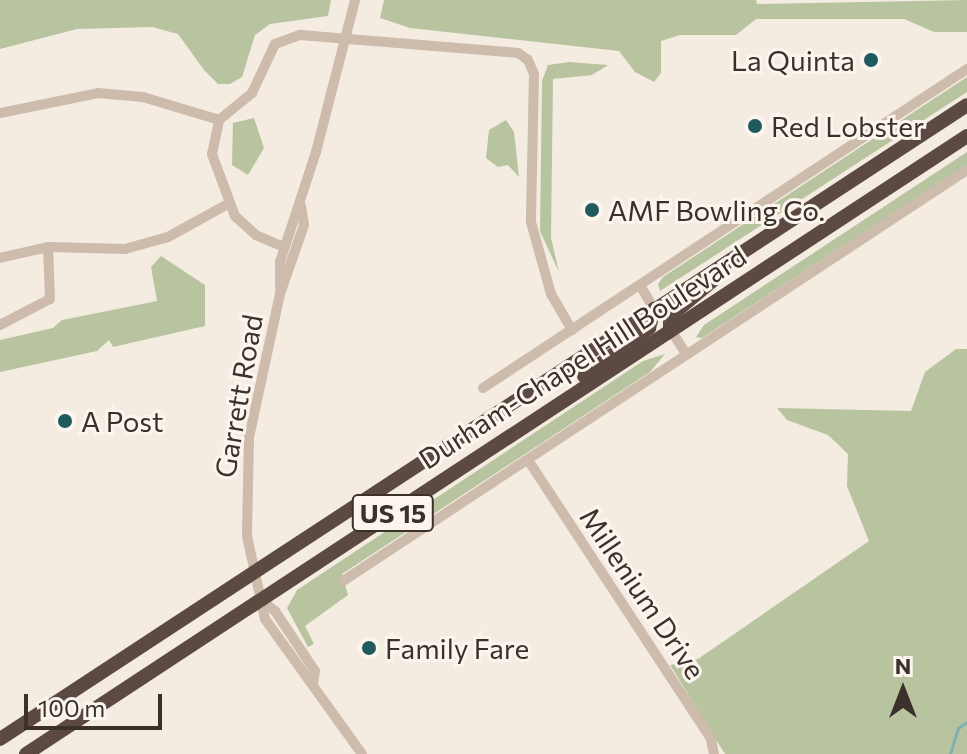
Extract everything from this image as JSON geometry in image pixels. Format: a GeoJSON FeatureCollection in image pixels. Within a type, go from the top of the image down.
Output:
{"type":"FeatureCollection","features":[{"type":"Feature","properties":{"kind":"highway","name":"Durham-Chapel Hill Boulevard"},"geometry":{"type":"LineString","coordinates":[[0,739],[967,105]]}},
{"type":"Feature","properties":{"kind":"highway","name":"Durham-Chapel Hill Boulevard"},"geometry":{"type":"LineString","coordinates":[[26,754],[967,136]]}},
{"type":"Feature","properties":{"kind":"highway"},"geometry":{"type":"LineString","coordinates":[[670,329],[673,313],[763,238]]}},
{"type":"Feature","properties":{"kind":"highway"},"geometry":{"type":"LineString","coordinates":[[526,425],[649,328],[654,309]]}},
{"type":"Feature","properties":{"kind":"street","name":"Garrett Road"},"geometry":{"type":"LineString","coordinates":[[355,0],[301,206],[284,247],[280,294],[245,464],[245,516],[253,573],[261,600],[275,611],[315,671],[313,683],[362,754]]}},
{"type":"Feature","properties":{"kind":"street"},"geometry":{"type":"LineString","coordinates":[[284,247],[256,235],[226,205],[212,154],[219,120],[252,93],[267,53],[281,40],[300,35],[508,52],[528,60],[534,74],[531,222],[551,294],[572,330]]}},
{"type":"Feature","properties":{"kind":"street"},"geometry":{"type":"LineString","coordinates":[[483,388],[967,69]]}},
{"type":"Feature","properties":{"kind":"street"},"geometry":{"type":"LineString","coordinates":[[0,113],[98,93],[143,97],[219,120]]}},
{"type":"Feature","properties":{"kind":"street"},"geometry":{"type":"LineString","coordinates":[[343,581],[967,170]]}},
{"type":"Feature","properties":{"kind":"street"},"geometry":{"type":"LineString","coordinates":[[0,258],[48,247],[125,249],[168,237],[226,205]]}},
{"type":"Feature","properties":{"kind":"street","name":"Garrett Road"},"geometry":{"type":"LineString","coordinates":[[280,294],[304,225],[301,206]]}},
{"type":"Feature","properties":{"kind":"street"},"geometry":{"type":"LineString","coordinates":[[0,325],[50,299],[48,247]]}},
{"type":"Feature","properties":{"kind":"street"},"geometry":{"type":"LineString","coordinates":[[640,285],[654,309]]}},
{"type":"Feature","properties":{"kind":"street"},"geometry":{"type":"LineString","coordinates":[[670,329],[686,354]]}},
{"type":"Feature","properties":{"kind":"street","name":"Millenium Drive"},"geometry":{"type":"LineString","coordinates":[[528,460],[711,739],[714,754]]}},
{"type":"Feature","properties":{"kind":"green space"},"geometry":{"type":"Polygon","coordinates":[[[0,0],[331,0],[328,16],[270,24],[255,35],[242,77],[230,84],[218,84],[178,34],[152,27],[77,29],[0,49],[0,0]]]}},
{"type":"Feature","properties":{"kind":"green space"},"geometry":{"type":"Polygon","coordinates":[[[384,0],[756,0],[757,4],[967,0],[967,32],[934,32],[904,19],[756,19],[736,35],[680,35],[661,41],[661,73],[654,82],[635,72],[619,51],[410,28],[380,18],[384,0]]]}},
{"type":"Feature","properties":{"kind":"green space"},"geometry":{"type":"Polygon","coordinates":[[[569,62],[608,65],[592,75],[553,79],[551,238],[559,272],[540,231],[542,81],[548,65],[569,62]]]}},
{"type":"Feature","properties":{"kind":"green space"},"geometry":{"type":"Polygon","coordinates":[[[967,77],[967,92],[660,291],[658,284],[663,277],[967,77]]]}},
{"type":"Feature","properties":{"kind":"green space"},"geometry":{"type":"Polygon","coordinates":[[[254,118],[264,148],[248,175],[232,165],[233,123],[254,118]]]}},
{"type":"Feature","properties":{"kind":"green space"},"geometry":{"type":"Polygon","coordinates":[[[506,120],[514,132],[519,177],[508,165],[498,167],[486,158],[489,130],[506,120]]]}},
{"type":"Feature","properties":{"kind":"green space"},"geometry":{"type":"Polygon","coordinates":[[[967,152],[967,165],[702,338],[696,337],[704,325],[967,152]]]}},
{"type":"Feature","properties":{"kind":"green space"},"geometry":{"type":"Polygon","coordinates":[[[161,256],[205,285],[205,326],[113,347],[109,340],[97,351],[0,372],[0,340],[53,328],[62,320],[157,301],[151,267],[161,256]]]}},
{"type":"Feature","properties":{"kind":"green space"},"geometry":{"type":"Polygon","coordinates":[[[956,349],[967,349],[967,754],[725,754],[670,665],[698,659],[869,541],[847,486],[848,454],[828,435],[787,420],[777,408],[911,411],[925,372],[956,349]]]}},
{"type":"Feature","properties":{"kind":"green space"},"geometry":{"type":"Polygon","coordinates":[[[665,354],[650,372],[342,574],[348,595],[305,626],[314,644],[308,647],[287,608],[297,590],[643,361],[665,354]]]}},
{"type":"Feature","properties":{"kind":"waterway"},"geometry":{"type":"LineString","coordinates":[[950,754],[958,728],[967,722]]}},
{"type":"Feature","properties":{"kind":"place","name":"La Quinta"},"geometry":{"type":"Point","coordinates":[871,60]}},
{"type":"Feature","properties":{"kind":"place","name":"Red Lobster"},"geometry":{"type":"Point","coordinates":[755,126]}},
{"type":"Feature","properties":{"kind":"place","name":"AMF Bowling Co."},"geometry":{"type":"Point","coordinates":[592,210]}},
{"type":"Feature","properties":{"kind":"place","name":"A Post"},"geometry":{"type":"Point","coordinates":[65,421]}},
{"type":"Feature","properties":{"kind":"place","name":"Family Fare"},"geometry":{"type":"Point","coordinates":[369,648]}}]}
